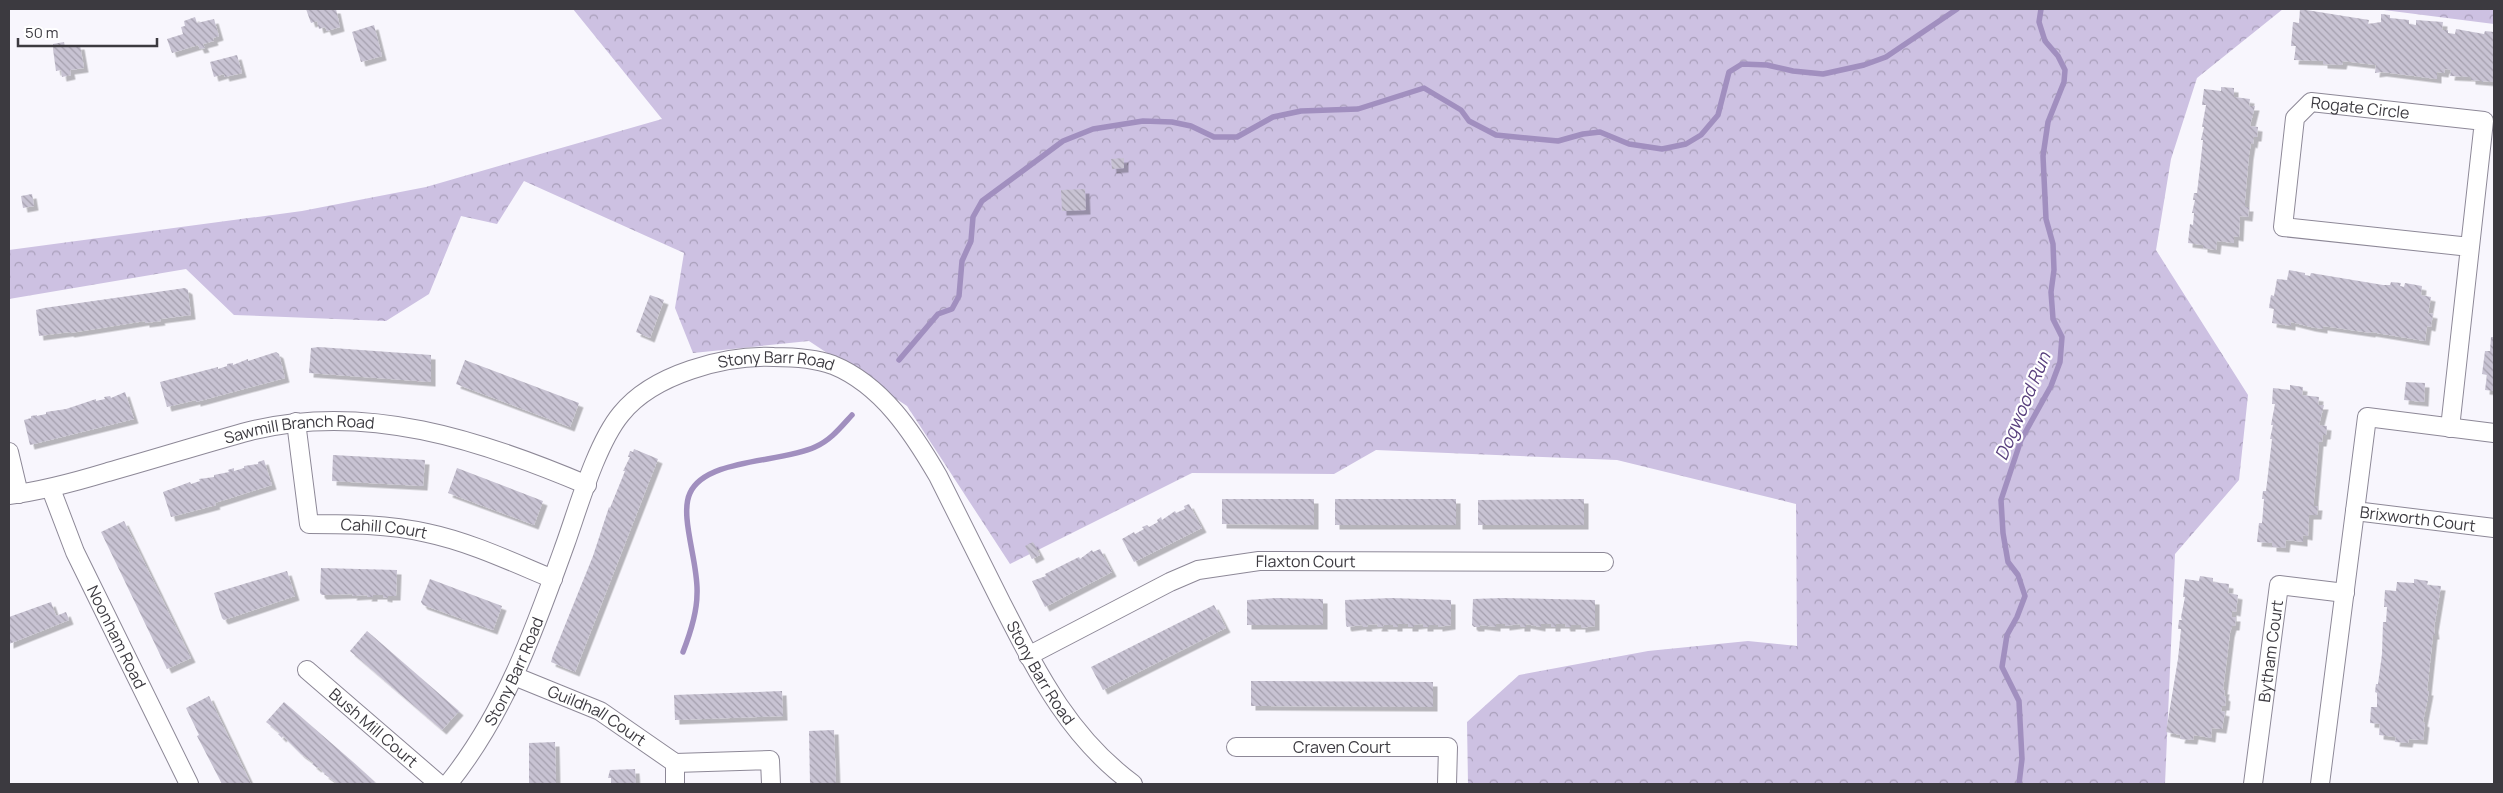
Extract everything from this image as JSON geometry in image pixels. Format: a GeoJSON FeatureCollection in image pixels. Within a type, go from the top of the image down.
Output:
{"type":"FeatureCollection","features":[{"type":"Feature","properties":{"kind":"street","name":"Rogate Circle"},"geometry":{"type":"LineString","coordinates":[[2450,428],[2484,121],[2311,102],[2295,118],[2283,227],[2470,247]]}},
{"type":"Feature","properties":{"kind":"street","name":"Stony Barr Road"},"geometry":{"type":"LineString","coordinates":[[448,784],[487,730],[514,676],[553,579],[586,485],[609,433],[621,414],[637,398],[654,386],[679,374],[724,361],[757,357],[801,358],[832,365],[858,378],[880,397],[918,443],[942,485],[1028,656],[1049,692],[1088,745],[1109,766],[1133,784]]}},
{"type":"Feature","properties":{"kind":"street","name":"Brixworth Court"},"geometry":{"type":"LineString","coordinates":[[2494,433],[2367,417],[2355,511],[2494,528]]}},
{"type":"Feature","properties":{"kind":"street","name":"Sawmill Branch Road"},"geometry":{"type":"LineString","coordinates":[[14,495],[52,489],[251,431],[296,422],[359,421],[411,427],[468,440],[524,458],[586,485]]}},
{"type":"Feature","properties":{"kind":"street","name":"Cahill Court"},"geometry":{"type":"LineString","coordinates":[[296,422],[309,524],[395,527],[429,533],[470,546],[553,579]]}},
{"type":"Feature","properties":{"kind":"street"},"geometry":{"type":"LineString","coordinates":[[9,452],[14,495]]}},
{"type":"Feature","properties":{"kind":"street","name":"Noonham Road"},"geometry":{"type":"LineString","coordinates":[[52,489],[75,552],[189,784]]}},
{"type":"Feature","properties":{"kind":"street"},"geometry":{"type":"LineString","coordinates":[[2320,784],[2355,511]]}},
{"type":"Feature","properties":{"kind":"street","name":"Flaxton Court"},"geometry":{"type":"LineString","coordinates":[[1028,656],[1170,582],[1198,570],[1226,565],[1258,561],[1604,562]]}},
{"type":"Feature","properties":{"kind":"street","name":"Bytham Court"},"geometry":{"type":"LineString","coordinates":[[2254,784],[2278,585],[2344,593]]}},
{"type":"Feature","properties":{"kind":"street","name":"Bush Mill Court"},"geometry":{"type":"LineString","coordinates":[[307,670],[440,784]]}},
{"type":"Feature","properties":{"kind":"street","name":"Guildhall Court"},"geometry":{"type":"LineString","coordinates":[[514,676],[600,711],[675,763]]}},
{"type":"Feature","properties":{"kind":"street","name":"Craven Court"},"geometry":{"type":"LineString","coordinates":[[1236,747],[1448,747],[1448,784]]}},
{"type":"Feature","properties":{"kind":"street"},"geometry":{"type":"LineString","coordinates":[[675,784],[675,763],[770,760],[771,784]]}},
{"type":"Feature","properties":{"kind":"green space"},"geometry":{"type":"Polygon","coordinates":[[[573,9],[2283,9],[2197,78],[2171,159],[2156,250],[2248,395],[2239,480],[2175,554],[2165,784],[1468,784],[1467,722],[1519,675],[1648,651],[1748,641],[1797,646],[1796,504],[1617,460],[1376,450],[1334,474],[1192,473],[1010,564],[907,406],[809,341],[693,353],[675,308],[684,253],[524,181],[497,224],[461,216],[429,294],[386,321],[234,315],[186,269],[9,299],[9,250],[302,211],[426,187],[662,119],[573,9]]]}},
{"type":"Feature","properties":{"kind":"green space"},"geometry":{"type":"Polygon","coordinates":[[[2376,9],[2494,9],[2494,24],[2376,9]]]}},
{"type":"Feature","properties":{"kind":"building"},"geometry":{"type":"Polygon","coordinates":[[[306,9],[336,9],[340,27],[327,31],[325,27],[319,29],[317,21],[311,23],[306,9]]]}},
{"type":"Feature","properties":{"kind":"building"},"geometry":{"type":"Polygon","coordinates":[[[2300,9],[2369,20],[2368,24],[2381,22],[2381,14],[2390,15],[2390,18],[2409,20],[2409,24],[2416,25],[2416,20],[2443,22],[2442,30],[2448,30],[2448,33],[2455,34],[2456,29],[2484,34],[2485,31],[2494,32],[2494,82],[2471,80],[2471,77],[2450,76],[2451,70],[2445,69],[2444,73],[2437,72],[2437,79],[2382,72],[2375,73],[2376,65],[2343,61],[2342,65],[2323,64],[2323,61],[2294,60],[2296,46],[2291,46],[2293,22],[2299,23],[2300,9]]]}},
{"type":"Feature","properties":{"kind":"building"},"geometry":{"type":"Polygon","coordinates":[[[195,17],[197,23],[214,19],[219,36],[213,38],[214,41],[203,44],[205,48],[200,49],[198,45],[172,53],[167,39],[183,34],[181,27],[185,26],[184,21],[195,17]]]}},
{"type":"Feature","properties":{"kind":"building"},"geometry":{"type":"Polygon","coordinates":[[[374,25],[382,56],[361,62],[352,32],[374,25]]]}},
{"type":"Feature","properties":{"kind":"building"},"geometry":{"type":"Polygon","coordinates":[[[64,42],[65,47],[80,45],[84,68],[70,70],[71,75],[62,77],[61,70],[56,71],[53,44],[64,42]]]}},
{"type":"Feature","properties":{"kind":"building"},"geometry":{"type":"Polygon","coordinates":[[[237,55],[242,73],[225,77],[224,74],[214,77],[210,62],[237,55]]]}},
{"type":"Feature","properties":{"kind":"building"},"geometry":{"type":"Polygon","coordinates":[[[2221,87],[2234,88],[2234,97],[2250,99],[2249,106],[2255,106],[2250,126],[2258,127],[2257,137],[2254,137],[2253,144],[2251,143],[2249,155],[2245,200],[2245,207],[2249,207],[2248,217],[2240,216],[2239,237],[2234,236],[2234,243],[2217,241],[2216,250],[2203,248],[2203,245],[2188,243],[2190,224],[2193,225],[2194,213],[2192,213],[2195,200],[2193,200],[2194,193],[2197,193],[2203,140],[2201,140],[2204,127],[2202,127],[2206,105],[2202,105],[2204,89],[2221,91],[2221,87]]]}},
{"type":"Feature","properties":{"kind":"building"},"geometry":{"type":"Polygon","coordinates":[[[1124,158],[1124,168],[1112,169],[1111,159],[1124,158]]]}},
{"type":"Feature","properties":{"kind":"building"},"geometry":{"type":"Polygon","coordinates":[[[1085,189],[1086,210],[1062,211],[1061,190],[1085,189]]]}},
{"type":"Feature","properties":{"kind":"building"},"geometry":{"type":"Polygon","coordinates":[[[32,194],[34,206],[23,208],[21,196],[32,194]]]}},
{"type":"Feature","properties":{"kind":"building"},"geometry":{"type":"Polygon","coordinates":[[[2289,270],[2305,273],[2305,275],[2310,276],[2311,273],[2383,285],[2390,285],[2391,282],[2401,283],[2400,286],[2404,287],[2405,283],[2422,286],[2421,295],[2431,297],[2428,313],[2433,314],[2431,327],[2427,326],[2425,341],[2323,326],[2323,329],[2291,322],[2291,326],[2272,323],[2274,309],[2269,308],[2271,295],[2274,296],[2277,279],[2287,280],[2289,270]]]}},
{"type":"Feature","properties":{"kind":"building"},"geometry":{"type":"Polygon","coordinates":[[[185,288],[188,290],[191,315],[160,319],[161,321],[145,323],[145,321],[39,336],[36,310],[185,288]]]}},
{"type":"Feature","properties":{"kind":"building"},"geometry":{"type":"Polygon","coordinates":[[[650,295],[664,300],[650,338],[636,332],[650,295]]]}},
{"type":"Feature","properties":{"kind":"building"},"geometry":{"type":"Polygon","coordinates":[[[2491,337],[2494,337],[2494,391],[2485,390],[2487,375],[2482,374],[2485,351],[2490,351],[2491,337]]]}},
{"type":"Feature","properties":{"kind":"building"},"geometry":{"type":"Polygon","coordinates":[[[311,348],[431,355],[431,382],[309,373],[311,348]]]}},
{"type":"Feature","properties":{"kind":"building"},"geometry":{"type":"Polygon","coordinates":[[[276,352],[279,354],[285,378],[196,402],[196,400],[167,407],[160,382],[218,367],[218,369],[227,366],[227,364],[233,363],[233,365],[276,352]]]}},
{"type":"Feature","properties":{"kind":"building"},"geometry":{"type":"Polygon","coordinates":[[[465,360],[579,403],[570,427],[456,384],[465,360]]]}},
{"type":"Feature","properties":{"kind":"building"},"geometry":{"type":"Polygon","coordinates":[[[2406,382],[2425,383],[2424,402],[2404,400],[2406,382]]]}},
{"type":"Feature","properties":{"kind":"building"},"geometry":{"type":"Polygon","coordinates":[[[2290,385],[2303,387],[2302,395],[2319,397],[2318,405],[2324,405],[2319,425],[2327,426],[2326,435],[2323,435],[2322,442],[2319,442],[2314,499],[2314,506],[2318,506],[2317,515],[2309,515],[2308,536],[2303,535],[2303,542],[2286,540],[2285,548],[2272,547],[2272,543],[2257,542],[2259,523],[2262,523],[2264,499],[2262,499],[2263,491],[2266,491],[2272,439],[2270,439],[2273,425],[2271,425],[2275,404],[2272,404],[2273,388],[2290,390],[2290,385]]]}},
{"type":"Feature","properties":{"kind":"building"},"geometry":{"type":"Polygon","coordinates":[[[125,392],[134,419],[30,445],[24,420],[31,418],[31,416],[66,409],[96,399],[96,401],[105,399],[104,397],[110,396],[111,398],[125,392]]]}},
{"type":"Feature","properties":{"kind":"building"},"geometry":{"type":"Polygon","coordinates":[[[634,449],[658,459],[575,672],[551,662],[593,556],[609,507],[625,471],[623,471],[630,457],[628,457],[630,451],[633,452],[634,449]]]}},
{"type":"Feature","properties":{"kind":"building"},"geometry":{"type":"Polygon","coordinates":[[[333,455],[425,460],[423,486],[332,481],[333,455]]]}},
{"type":"Feature","properties":{"kind":"building"},"geometry":{"type":"Polygon","coordinates":[[[264,460],[272,485],[215,503],[216,505],[171,517],[163,492],[190,482],[191,484],[200,481],[199,479],[229,472],[228,470],[234,468],[234,471],[244,468],[244,466],[258,464],[258,462],[264,460]]]}},
{"type":"Feature","properties":{"kind":"building"},"geometry":{"type":"Polygon","coordinates":[[[457,468],[543,501],[534,525],[448,493],[457,468]]]}},
{"type":"Feature","properties":{"kind":"building"},"geometry":{"type":"Polygon","coordinates":[[[1222,499],[1314,499],[1314,525],[1222,524],[1222,499]]]}},
{"type":"Feature","properties":{"kind":"building"},"geometry":{"type":"Polygon","coordinates":[[[1335,499],[1456,499],[1456,525],[1335,525],[1335,499]]]}},
{"type":"Feature","properties":{"kind":"building"},"geometry":{"type":"Polygon","coordinates":[[[1584,499],[1584,525],[1478,525],[1478,500],[1584,499]]]}},
{"type":"Feature","properties":{"kind":"building"},"geometry":{"type":"Polygon","coordinates":[[[1189,504],[1202,528],[1134,562],[1122,539],[1144,529],[1142,527],[1147,525],[1149,527],[1158,522],[1157,520],[1161,517],[1162,520],[1175,511],[1176,513],[1185,509],[1184,506],[1189,504]]]}},
{"type":"Feature","properties":{"kind":"building"},"geometry":{"type":"Polygon","coordinates":[[[124,521],[191,658],[167,669],[101,532],[124,521]]]}},
{"type":"Feature","properties":{"kind":"building"},"geometry":{"type":"Polygon","coordinates":[[[1033,542],[1040,555],[1032,559],[1025,546],[1033,542]]]}},
{"type":"Feature","properties":{"kind":"building"},"geometry":{"type":"Polygon","coordinates":[[[1100,549],[1112,572],[1045,607],[1032,581],[1046,576],[1045,574],[1079,557],[1080,559],[1092,550],[1093,552],[1100,549]]]}},
{"type":"Feature","properties":{"kind":"building"},"geometry":{"type":"Polygon","coordinates":[[[321,568],[397,570],[396,596],[388,596],[388,598],[383,597],[383,595],[367,597],[368,595],[352,596],[353,594],[322,595],[320,593],[321,568]]]}},
{"type":"Feature","properties":{"kind":"building"},"geometry":{"type":"Polygon","coordinates":[[[287,571],[295,596],[224,620],[222,618],[214,593],[287,571]]]}},
{"type":"Feature","properties":{"kind":"building"},"geometry":{"type":"Polygon","coordinates":[[[2200,576],[2213,578],[2213,582],[2229,584],[2228,593],[2238,595],[2236,612],[2232,611],[2232,617],[2236,617],[2235,626],[2232,626],[2230,633],[2223,690],[2225,690],[2224,696],[2226,697],[2225,706],[2222,706],[2221,711],[2225,712],[2222,729],[2212,728],[2211,738],[2194,735],[2193,740],[2180,739],[2181,735],[2166,732],[2178,659],[2181,629],[2178,629],[2179,620],[2182,620],[2185,579],[2199,581],[2200,576]]]}},
{"type":"Feature","properties":{"kind":"building"},"geometry":{"type":"Polygon","coordinates":[[[430,579],[502,606],[493,630],[423,605],[421,602],[430,579]]]}},
{"type":"Feature","properties":{"kind":"building"},"geometry":{"type":"Polygon","coordinates":[[[2414,579],[2428,581],[2427,585],[2441,586],[2434,628],[2435,635],[2433,635],[2427,691],[2429,691],[2423,722],[2425,723],[2423,740],[2409,739],[2408,743],[2395,742],[2396,737],[2379,735],[2380,724],[2370,723],[2371,707],[2377,707],[2377,693],[2375,692],[2376,684],[2378,684],[2382,654],[2383,622],[2386,622],[2387,607],[2384,607],[2385,590],[2396,591],[2397,582],[2414,583],[2414,579]]]}},
{"type":"Feature","properties":{"kind":"building"},"geometry":{"type":"Polygon","coordinates":[[[1277,598],[1323,599],[1323,625],[1247,625],[1247,600],[1277,598]]]}},
{"type":"Feature","properties":{"kind":"building"},"geometry":{"type":"Polygon","coordinates":[[[1391,598],[1451,600],[1451,625],[1438,627],[1438,625],[1429,625],[1429,627],[1423,627],[1423,624],[1408,627],[1408,624],[1398,624],[1398,627],[1383,625],[1384,627],[1377,627],[1378,624],[1367,625],[1368,627],[1362,627],[1362,625],[1347,627],[1345,600],[1391,598]]]}},
{"type":"Feature","properties":{"kind":"building"},"geometry":{"type":"Polygon","coordinates":[[[1473,599],[1595,600],[1595,626],[1581,628],[1581,625],[1566,627],[1565,624],[1556,624],[1556,627],[1551,627],[1551,624],[1541,624],[1541,627],[1526,624],[1526,627],[1520,627],[1520,624],[1505,626],[1505,624],[1496,624],[1496,627],[1480,625],[1480,627],[1474,627],[1472,625],[1473,599]]]}},
{"type":"Feature","properties":{"kind":"building"},"geometry":{"type":"Polygon","coordinates":[[[51,602],[56,616],[66,612],[69,620],[9,644],[9,617],[51,602]]]}},
{"type":"Feature","properties":{"kind":"building"},"geometry":{"type":"Polygon","coordinates":[[[1214,605],[1226,628],[1103,690],[1091,667],[1214,605]]]}},
{"type":"Feature","properties":{"kind":"building"},"geometry":{"type":"Polygon","coordinates":[[[367,631],[459,711],[442,730],[350,651],[367,631]]]}},
{"type":"Feature","properties":{"kind":"building"},"geometry":{"type":"Polygon","coordinates":[[[1251,681],[1433,682],[1433,707],[1251,706],[1251,681]]]}},
{"type":"Feature","properties":{"kind":"building"},"geometry":{"type":"Polygon","coordinates":[[[782,691],[783,716],[675,720],[674,695],[782,691]]]}},
{"type":"Feature","properties":{"kind":"building"},"geometry":{"type":"Polygon","coordinates":[[[209,696],[251,784],[222,784],[197,736],[199,735],[186,708],[209,696]]]}},
{"type":"Feature","properties":{"kind":"building"},"geometry":{"type":"Polygon","coordinates":[[[284,702],[375,782],[373,784],[335,784],[337,783],[312,764],[314,763],[301,754],[283,736],[282,738],[278,734],[280,733],[266,722],[284,702]]]}},
{"type":"Feature","properties":{"kind":"building"},"geometry":{"type":"Polygon","coordinates":[[[834,730],[836,784],[810,784],[809,731],[834,730]]]}},
{"type":"Feature","properties":{"kind":"building"},"geometry":{"type":"Polygon","coordinates":[[[555,742],[556,784],[529,784],[529,743],[555,742]]]}},
{"type":"Feature","properties":{"kind":"building"},"geometry":{"type":"Polygon","coordinates":[[[635,769],[636,784],[611,784],[611,778],[608,778],[610,770],[635,769]]]}},
{"type":"Feature","properties":{"kind":"waterway"},"geometry":{"type":"LineString","coordinates":[[899,360],[938,314],[952,309],[959,296],[962,261],[971,241],[973,217],[982,201],[1063,141],[1093,129],[1143,121],[1172,122],[1191,126],[1214,137],[1237,137],[1273,117],[1301,111],[1358,109],[1424,88],[1461,110],[1469,121],[1496,135],[1558,141],[1583,134],[1600,132],[1629,144],[1662,149],[1686,144],[1701,135],[1718,115],[1729,72],[1742,64],[1767,65],[1793,71],[1823,74],[1864,65],[1886,57],[1957,9]]}},
{"type":"Feature","properties":{"kind":"waterway","name":"Dogwood Run"},"geometry":{"type":"LineString","coordinates":[[2019,784],[2022,759],[2019,701],[2002,667],[2007,635],[2017,617],[2025,596],[2018,575],[2008,562],[2003,533],[2001,500],[2021,440],[2051,386],[2060,362],[2062,337],[2053,319],[2051,292],[2054,270],[2053,244],[2046,219],[2043,156],[2048,122],[2064,82],[2065,70],[2058,56],[2045,41],[2039,22],[2041,9]]}},
{"type":"Feature","properties":{"kind":"waterway"},"geometry":{"type":"LineString","coordinates":[[683,652],[693,623],[697,601],[697,582],[687,514],[687,503],[690,493],[699,482],[711,473],[728,467],[801,452],[815,447],[831,437],[852,415]]}}]}
